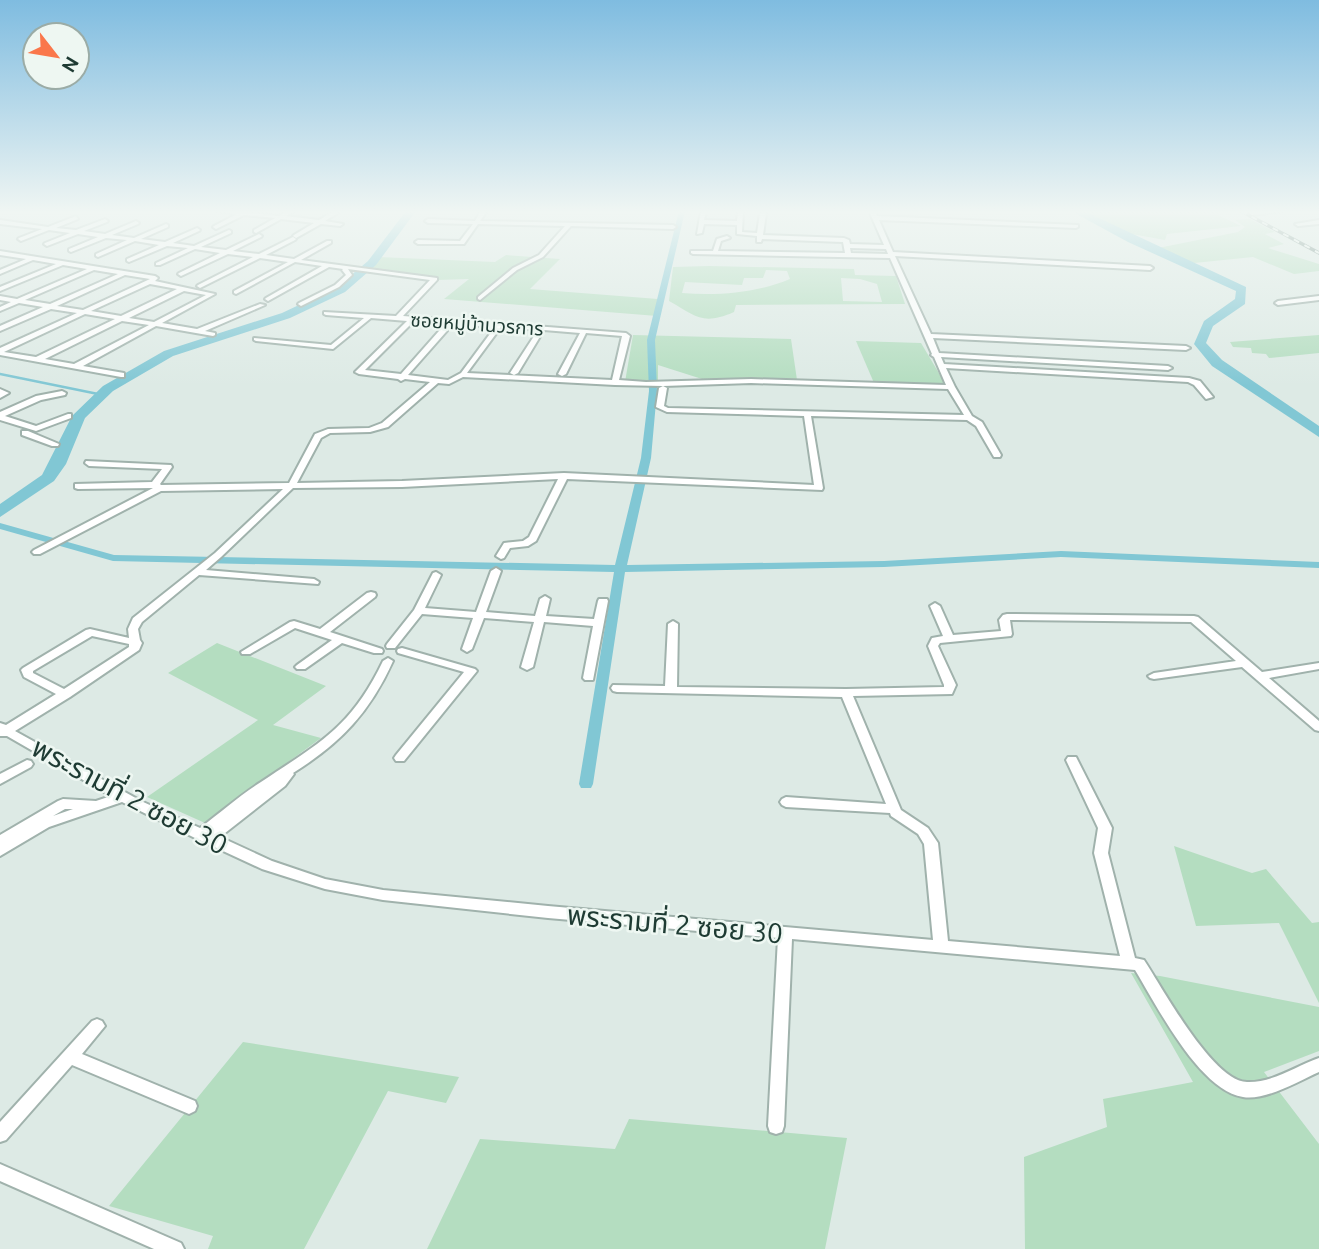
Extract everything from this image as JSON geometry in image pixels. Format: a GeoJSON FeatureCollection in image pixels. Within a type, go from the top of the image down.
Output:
{"type":"FeatureCollection","features":[{"type":"Feature","properties":{"kind":"street"},"geometry":{"type":"LineString","coordinates":[[0,289],[48,269]]}},
{"type":"Feature","properties":{"kind":"street"},"geometry":{"type":"LineString","coordinates":[[0,309],[91,269]]}},
{"type":"Feature","properties":{"kind":"street"},"geometry":{"type":"LineString","coordinates":[[0,352],[155,278],[102,269]]}},
{"type":"Feature","properties":{"kind":"street"},"geometry":{"type":"LineString","coordinates":[[181,275],[192,269]]}},
{"type":"Feature","properties":{"kind":"street"},"geometry":{"type":"LineString","coordinates":[[200,286],[232,269]]}},
{"type":"Feature","properties":{"kind":"street"},"geometry":{"type":"LineString","coordinates":[[236,292],[278,269]]}},
{"type":"Feature","properties":{"kind":"street"},"geometry":{"type":"LineString","coordinates":[[198,331],[265,302],[321,269]]}},
{"type":"Feature","properties":{"kind":"street"},"geometry":{"type":"LineString","coordinates":[[342,269],[435,279],[398,318]]}},
{"type":"Feature","properties":{"kind":"street"},"geometry":{"type":"LineString","coordinates":[[480,298],[515,269]]}},
{"type":"Feature","properties":{"kind":"street"},"geometry":{"type":"LineString","coordinates":[[898,269],[951,387],[969,418],[979,424],[998,454]]}},
{"type":"Feature","properties":{"kind":"street"},"geometry":{"type":"LineString","coordinates":[[301,304],[337,286],[349,275],[345,270]]}},
{"type":"Feature","properties":{"kind":"street"},"geometry":{"type":"LineString","coordinates":[[0,329],[125,273]]}},
{"type":"Feature","properties":{"kind":"street"},"geometry":{"type":"LineString","coordinates":[[75,367],[212,294],[149,282]]}},
{"type":"Feature","properties":{"kind":"street"},"geometry":{"type":"LineString","coordinates":[[37,360],[184,288]]}},
{"type":"Feature","properties":{"kind":"street"},"geometry":{"type":"LineString","coordinates":[[0,298],[213,334]]}},
{"type":"Feature","properties":{"kind":"street"},"geometry":{"type":"LineString","coordinates":[[1278,303],[1319,298]]}},
{"type":"Feature","properties":{"kind":"street","name":"ซอยหมู่บ้านวรการ"},"geometry":{"type":"LineString","coordinates":[[326,313],[627,336],[615,383]]}},
{"type":"Feature","properties":{"kind":"street"},"geometry":{"type":"LineString","coordinates":[[256,339],[333,347],[370,316]]}},
{"type":"Feature","properties":{"kind":"street"},"geometry":{"type":"LineString","coordinates":[[412,319],[359,370],[363,374],[449,382],[463,374],[499,326]]}},
{"type":"Feature","properties":{"kind":"street"},"geometry":{"type":"LineString","coordinates":[[401,379],[451,322]]}},
{"type":"Feature","properties":{"kind":"street"},"geometry":{"type":"LineString","coordinates":[[514,373],[542,329]]}},
{"type":"Feature","properties":{"kind":"street"},"geometry":{"type":"LineString","coordinates":[[562,374],[584,331]]}},
{"type":"Feature","properties":{"kind":"street"},"geometry":{"type":"LineString","coordinates":[[927,335],[1186,348]]}},
{"type":"Feature","properties":{"kind":"street"},"geometry":{"type":"LineString","coordinates":[[0,352],[121,375]]}},
{"type":"Feature","properties":{"kind":"street"},"geometry":{"type":"LineString","coordinates":[[935,355],[1168,368]]}},
{"type":"Feature","properties":{"kind":"street"},"geometry":{"type":"LineString","coordinates":[[941,366],[1189,380],[1197,383],[1209,397]]}},
{"type":"Feature","properties":{"kind":"street"},"geometry":{"type":"LineString","coordinates":[[463,374],[660,386],[751,381],[951,387]]}},
{"type":"Feature","properties":{"kind":"street"},"geometry":{"type":"LineString","coordinates":[[2,731],[131,652],[137,643],[133,624],[218,555],[292,485],[318,436],[328,431],[370,430],[385,425],[435,382]]}},
{"type":"Feature","properties":{"kind":"street"},"geometry":{"type":"LineString","coordinates":[[660,386],[660,407],[667,410],[969,418]]}},
{"type":"Feature","properties":{"kind":"street"},"geometry":{"type":"LineString","coordinates":[[0,416],[39,398],[62,393]]}},
{"type":"Feature","properties":{"kind":"street"},"geometry":{"type":"LineString","coordinates":[[78,486],[292,485],[564,476],[819,488],[807,414]]}},
{"type":"Feature","properties":{"kind":"street"},"geometry":{"type":"LineString","coordinates":[[0,416],[36,429],[68,416]]}},
{"type":"Feature","properties":{"kind":"street"},"geometry":{"type":"LineString","coordinates":[[0,424],[55,444]]}},
{"type":"Feature","properties":{"kind":"street"},"geometry":{"type":"LineString","coordinates":[[18,430],[28,426]]}},
{"type":"Feature","properties":{"kind":"street"},"geometry":{"type":"LineString","coordinates":[[37,552],[69,538],[157,487],[168,467],[89,463]]}},
{"type":"Feature","properties":{"kind":"street"},"geometry":{"type":"LineString","coordinates":[[501,556],[507,545],[525,544],[533,539],[564,476]]}},
{"type":"Feature","properties":{"kind":"street"},"geometry":{"type":"LineString","coordinates":[[467,649],[496,571]]}},
{"type":"Feature","properties":{"kind":"street"},"geometry":{"type":"LineString","coordinates":[[196,572],[314,582]]}},
{"type":"Feature","properties":{"kind":"street"},"geometry":{"type":"LineString","coordinates":[[397,649],[436,575]]}},
{"type":"Feature","properties":{"kind":"street"},"geometry":{"type":"LineString","coordinates":[[323,632],[372,595]]}},
{"type":"Feature","properties":{"kind":"street"},"geometry":{"type":"LineString","coordinates":[[527,667],[545,599]]}},
{"type":"Feature","properties":{"kind":"street"},"geometry":{"type":"LineString","coordinates":[[589,678],[603,601]]}},
{"type":"Feature","properties":{"kind":"street"},"geometry":{"type":"LineString","coordinates":[[935,606],[949,638]]}},
{"type":"Feature","properties":{"kind":"street"},"geometry":{"type":"LineString","coordinates":[[419,611],[600,623]]}},
{"type":"Feature","properties":{"kind":"street"},"geometry":{"type":"LineString","coordinates":[[617,688],[846,693],[948,691],[950,685],[933,646],[936,640],[1003,635],[1009,632],[1004,620],[1007,617],[1184,617],[1202,624],[1319,727]]}},
{"type":"Feature","properties":{"kind":"street"},"geometry":{"type":"LineString","coordinates":[[246,652],[294,624],[378,651],[397,649],[471,671],[400,758]]}},
{"type":"Feature","properties":{"kind":"street"},"geometry":{"type":"LineString","coordinates":[[671,690],[673,624]]}},
{"type":"Feature","properties":{"kind":"street"},"geometry":{"type":"LineString","coordinates":[[66,694],[26,672],[90,632],[137,643]]}},
{"type":"Feature","properties":{"kind":"street"},"geometry":{"type":"LineString","coordinates":[[301,667],[340,639]]}},
{"type":"Feature","properties":{"kind":"street"},"geometry":{"type":"LineString","coordinates":[[378,651],[378,658],[388,661],[400,657],[397,649]]}},
{"type":"Feature","properties":{"kind":"street"},"geometry":{"type":"LineString","coordinates":[[205,837],[281,783],[290,772],[353,723],[370,698],[388,661]]}},
{"type":"Feature","properties":{"kind":"street"},"geometry":{"type":"LineString","coordinates":[[1154,676],[1244,663]]}},
{"type":"Feature","properties":{"kind":"street"},"geometry":{"type":"LineString","coordinates":[[1259,676],[1319,666]]}},
{"type":"Feature","properties":{"kind":"street"},"geometry":{"type":"LineString","coordinates":[[846,693],[894,809],[902,819],[923,831],[931,843],[942,946]]}},
{"type":"Feature","properties":{"kind":"street","name":"พระรามที่ 2 ซอย 30"},"geometry":{"type":"LineString","coordinates":[[2,731],[121,797],[205,837],[267,865],[356,891],[785,934],[1129,963]]}},
{"type":"Feature","properties":{"kind":"street"},"geometry":{"type":"LineString","coordinates":[[1072,760],[1105,828],[1101,853],[1129,963],[1139,964],[1217,1077],[1229,1086],[1255,1090],[1319,1065]]}},
{"type":"Feature","properties":{"kind":"street"},"geometry":{"type":"LineString","coordinates":[[0,780],[27,764]]}},
{"type":"Feature","properties":{"kind":"street"},"geometry":{"type":"LineString","coordinates":[[0,851],[71,802],[95,805],[121,797]]}},
{"type":"Feature","properties":{"kind":"street"},"geometry":{"type":"LineString","coordinates":[[786,802],[894,809]]}},
{"type":"Feature","properties":{"kind":"street"},"geometry":{"type":"LineString","coordinates":[[0,841],[52,814]]}},
{"type":"Feature","properties":{"kind":"street"},"geometry":{"type":"LineString","coordinates":[[776,1126],[785,934]]}},
{"type":"Feature","properties":{"kind":"street"},"geometry":{"type":"LineString","coordinates":[[0,1134],[97,1026]]}},
{"type":"Feature","properties":{"kind":"street"},"geometry":{"type":"LineString","coordinates":[[71,1057],[189,1106]]}},
{"type":"Feature","properties":{"kind":"street"},"geometry":{"type":"LineString","coordinates":[[0,1172],[176,1249]]}},
{"type":"Feature","properties":{"kind":"green space"},"geometry":{"type":"Polygon","coordinates":[[[550,269],[530,289],[658,299],[657,316],[444,299],[469,279],[437,280],[370,270],[550,269]]]}},
{"type":"Feature","properties":{"kind":"green space"},"geometry":{"type":"Polygon","coordinates":[[[673,269],[854,269],[855,275],[896,276],[905,304],[736,305],[734,312],[706,319],[669,301],[673,269]],[[766,270],[763,278],[744,278],[742,285],[685,282],[682,293],[709,294],[764,288],[790,279],[787,271],[766,270]],[[841,278],[843,301],[882,302],[877,284],[860,279],[841,278]]]}},
{"type":"Feature","properties":{"kind":"green space"},"geometry":{"type":"Polygon","coordinates":[[[1283,269],[1319,269],[1319,271],[1294,274],[1283,269]]]}},
{"type":"Feature","properties":{"kind":"green space"},"geometry":{"type":"Polygon","coordinates":[[[633,335],[791,339],[797,380],[702,379],[658,365],[658,382],[625,382],[633,335]]]}},
{"type":"Feature","properties":{"kind":"green space"},"geometry":{"type":"Polygon","coordinates":[[[1319,335],[1319,353],[1269,358],[1266,354],[1252,353],[1251,348],[1233,347],[1230,342],[1319,335]]]}},
{"type":"Feature","properties":{"kind":"green space"},"geometry":{"type":"Polygon","coordinates":[[[856,341],[921,343],[946,385],[874,383],[856,341]]]}},
{"type":"Feature","properties":{"kind":"green space"},"geometry":{"type":"Polygon","coordinates":[[[217,643],[326,686],[273,725],[321,738],[205,823],[147,797],[258,720],[168,673],[217,643]]]}},
{"type":"Feature","properties":{"kind":"green space"},"geometry":{"type":"Polygon","coordinates":[[[1174,846],[1252,873],[1266,869],[1312,923],[1319,922],[1319,1003],[1279,923],[1196,926],[1174,846]]]}},
{"type":"Feature","properties":{"kind":"green space"},"geometry":{"type":"Polygon","coordinates":[[[1131,973],[1160,976],[1319,1007],[1319,1051],[1264,1072],[1319,1144],[1319,1249],[1025,1249],[1024,1157],[1107,1127],[1103,1099],[1193,1082],[1131,973]]]}},
{"type":"Feature","properties":{"kind":"green space"},"geometry":{"type":"Polygon","coordinates":[[[243,1042],[459,1077],[446,1103],[388,1091],[304,1249],[208,1249],[213,1236],[109,1206],[243,1042]]]}},
{"type":"Feature","properties":{"kind":"green space"},"geometry":{"type":"Polygon","coordinates":[[[629,1119],[847,1138],[825,1249],[427,1249],[480,1139],[615,1149],[629,1119]]]}},
{"type":"Feature","properties":{"kind":"waterway"},"geometry":{"type":"LineString","coordinates":[[0,512],[48,478],[58,464],[74,423],[91,402],[108,388],[169,353],[314,304],[341,289],[366,269]]}},
{"type":"Feature","properties":{"kind":"waterway"},"geometry":{"type":"LineString","coordinates":[[620,569],[646,458],[653,391],[651,340],[668,269]]}},
{"type":"Feature","properties":{"kind":"waterway"},"geometry":{"type":"LineString","coordinates":[[1198,269],[1242,289],[1241,301],[1208,323],[1200,344],[1217,363],[1319,433]]}},
{"type":"Feature","properties":{"kind":"waterway"},"geometry":{"type":"LineString","coordinates":[[0,374],[103,395]]}},
{"type":"Feature","properties":{"kind":"waterway"},"geometry":{"type":"LineString","coordinates":[[0,526],[113,558],[620,569]]}},
{"type":"Feature","properties":{"kind":"waterway"},"geometry":{"type":"LineString","coordinates":[[620,569],[884,564],[1061,554],[1319,565]]}},
{"type":"Feature","properties":{"kind":"waterway"},"geometry":{"type":"LineString","coordinates":[[586,784],[620,569]]}}]}
